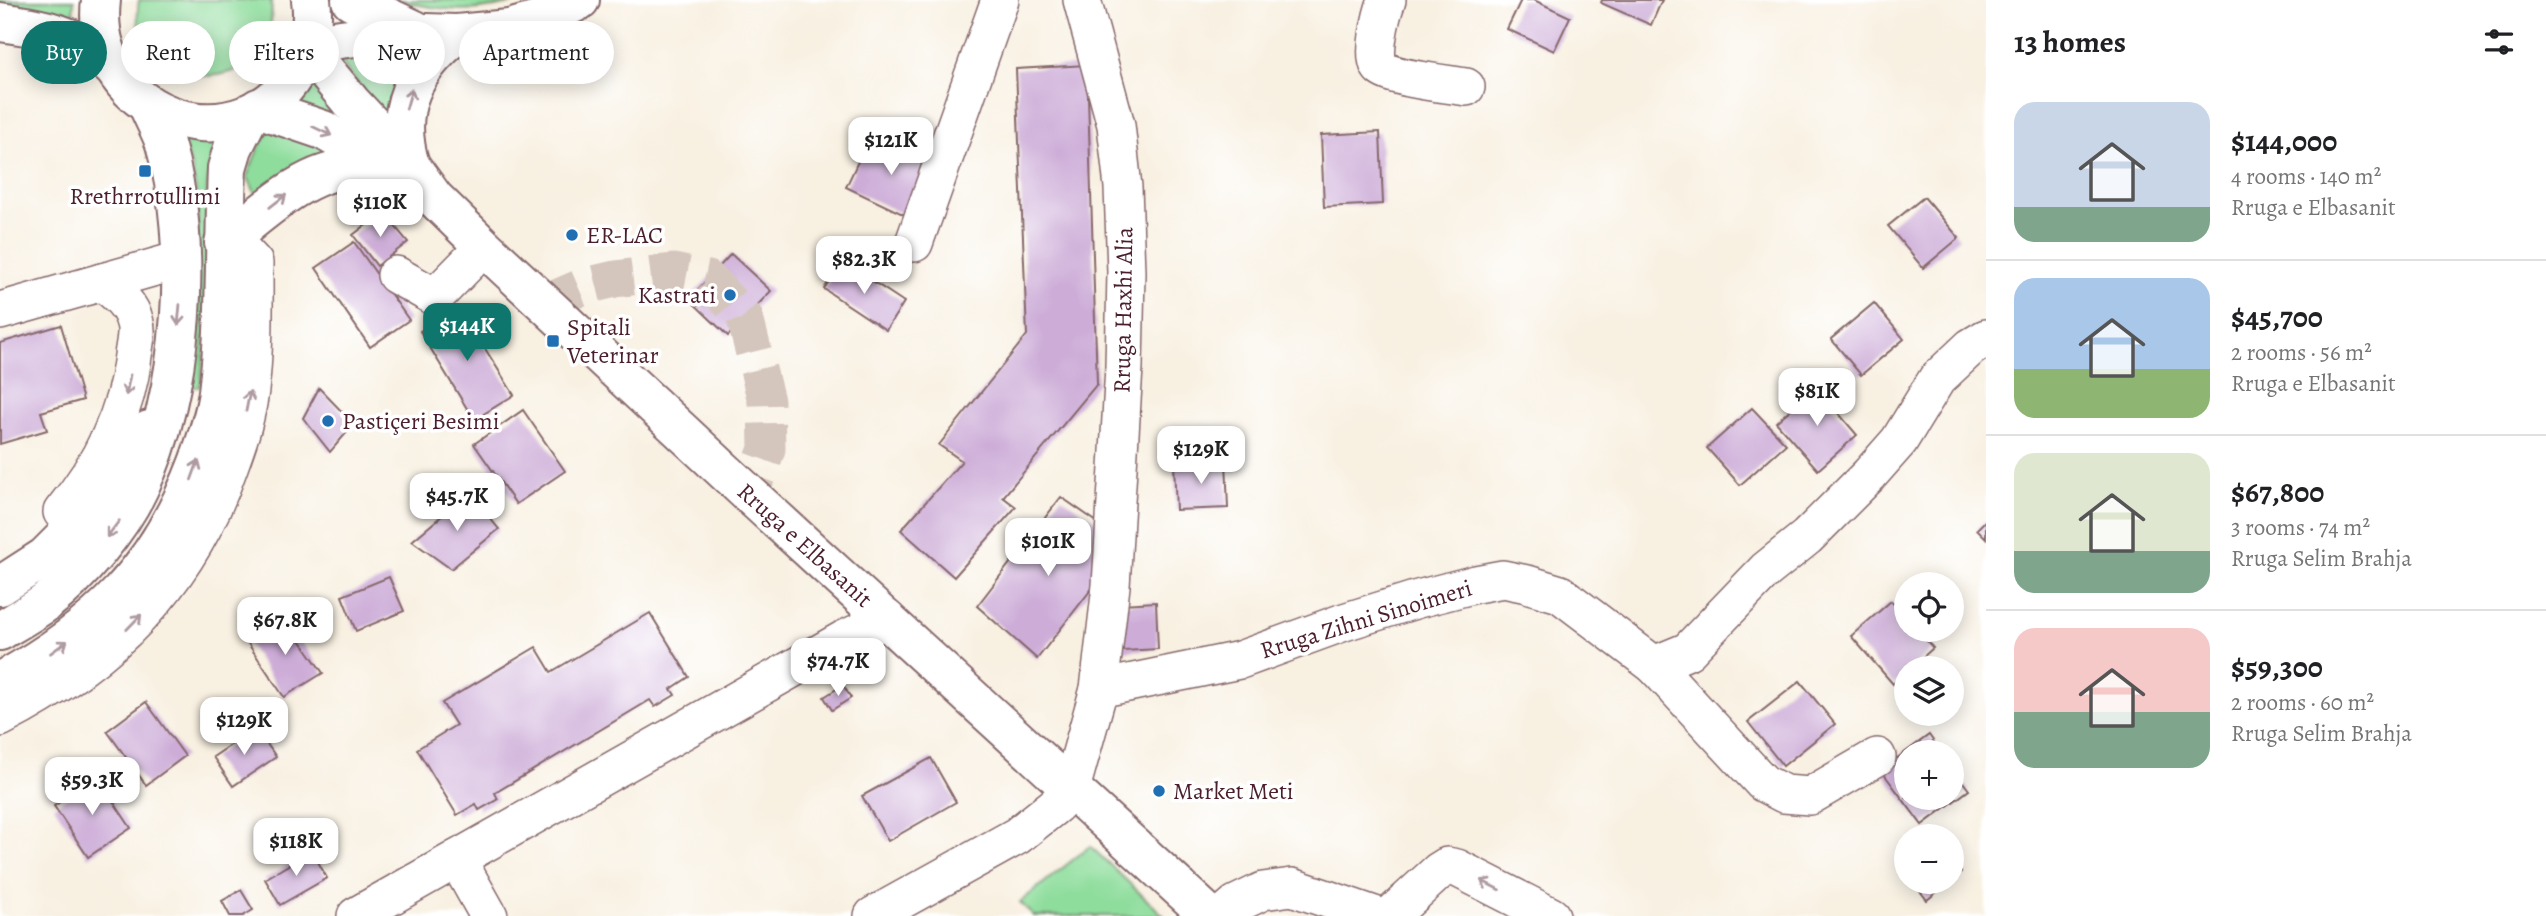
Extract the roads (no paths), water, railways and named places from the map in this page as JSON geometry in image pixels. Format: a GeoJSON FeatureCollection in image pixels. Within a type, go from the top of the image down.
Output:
{"type":"FeatureCollection","features":[{"type":"Feature","properties":{"kind":"main road"},"geometry":{"type":"LineString","coordinates":[[101,0],[101,36],[113,68]]}},
{"type":"Feature","properties":{"kind":"main road"},"geometry":{"type":"LineString","coordinates":[[310,0],[312,21]]}},
{"type":"Feature","properties":{"kind":"main road"},"geometry":{"type":"LineString","coordinates":[[351,0],[396,21]]}},
{"type":"Feature","properties":{"kind":"main road"},"geometry":{"type":"LineString","coordinates":[[445,33],[509,29],[541,20],[580,0]]}},
{"type":"Feature","properties":{"kind":"main road"},"geometry":{"type":"LineString","coordinates":[[0,22],[70,38],[92,49],[113,68],[134,94],[148,105],[181,119],[198,122],[235,118],[255,110],[287,84]]}},
{"type":"Feature","properties":{"kind":"main road"},"geometry":{"type":"LineString","coordinates":[[223,243],[296,187],[319,177],[349,170],[402,172],[403,124],[411,90],[419,74],[441,47],[457,34]]}},
{"type":"Feature","properties":{"kind":"main road","name":"Rruga e Elbasanit"},"geometry":{"type":"LineString","coordinates":[[337,84],[402,172]]}},
{"type":"Feature","properties":{"kind":"main road"},"geometry":{"type":"LineString","coordinates":[[0,631],[45,603],[69,581],[117,524],[139,490],[166,410],[178,327],[179,223],[165,142],[148,105]]}},
{"type":"Feature","properties":{"kind":"main road"},"geometry":{"type":"LineString","coordinates":[[0,682],[43,659],[98,617],[150,558],[183,501],[205,442],[218,395],[223,335],[223,243],[227,168],[233,148],[255,110]]}},
{"type":"Feature","properties":{"kind":"main road","name":"Rruga e Elbasanit"},"geometry":{"type":"LineString","coordinates":[[255,110],[323,130],[402,172],[434,198],[1210,916]]}},
{"type":"Feature","properties":{"kind":"main road"},"geometry":{"type":"LineString","coordinates":[[0,586],[45,557],[64,538],[166,410]]}},
{"type":"Feature","properties":{"kind":"street"},"geometry":{"type":"LineString","coordinates":[[914,243],[1000,0]]}},
{"type":"Feature","properties":{"kind":"street","name":"Rruga Haxhi Alia"},"geometry":{"type":"LineString","coordinates":[[1071,789],[1099,688],[1111,586],[1125,367],[1123,187],[1116,125],[1082,0]]}},
{"type":"Feature","properties":{"kind":"street"},"geometry":{"type":"LineString","coordinates":[[1387,0],[1375,57],[1380,68],[1391,74],[1466,87]]}},
{"type":"Feature","properties":{"kind":"street"},"geometry":{"type":"LineString","coordinates":[[0,718],[43,696],[105,651],[175,576],[212,511],[241,435],[253,363],[254,263],[240,248],[223,243]]}},
{"type":"Feature","properties":{"kind":"street"},"geometry":{"type":"LineString","coordinates":[[396,275],[435,297],[484,247]]}},
{"type":"Feature","properties":{"kind":"street"},"geometry":{"type":"LineString","coordinates":[[0,311],[180,260]]}},
{"type":"Feature","properties":{"kind":"street"},"geometry":{"type":"LineString","coordinates":[[0,578],[31,550],[85,483],[107,445],[124,406],[136,325],[127,303],[102,282]]}},
{"type":"Feature","properties":{"kind":"street"},"geometry":{"type":"LineString","coordinates":[[1654,665],[1688,651],[1766,570],[1816,528],[1899,441],[1937,379],[1971,347],[1986,338]]}},
{"type":"Feature","properties":{"kind":"street","name":"Rruga Zihni Sinoimeri"},"geometry":{"type":"LineString","coordinates":[[1099,688],[1240,660],[1418,599],[1503,579],[1560,594],[1654,665],[1763,783],[1784,793],[1810,796],[1877,757]]}},
{"type":"Feature","properties":{"kind":"street"},"geometry":{"type":"LineString","coordinates":[[356,916],[843,640],[887,619]]}},
{"type":"Feature","properties":{"kind":"street"},"geometry":{"type":"LineString","coordinates":[[873,916],[1017,836],[1056,805],[1071,789]]}},
{"type":"Feature","properties":{"kind":"street"},"geometry":{"type":"LineString","coordinates":[[457,859],[489,916]]}},
{"type":"Feature","properties":{"kind":"street"},"geometry":{"type":"LineString","coordinates":[[1390,916],[1439,870],[1447,866],[1457,868],[1551,916]]}},
{"type":"Feature","properties":{"kind":"street"},"geometry":{"type":"LineString","coordinates":[[1223,916],[1236,904],[1263,891],[1292,887],[1377,916]]}},
{"type":"Feature","properties":{"kind":"tunnel"},"geometry":{"type":"LineString","coordinates":[[545,303],[582,287],[615,279],[673,272],[708,279],[745,318],[766,401],[767,449],[750,495]]}},
{"type":"Feature","properties":{"kind":"place","name":"Rrethrrotullimi"},"geometry":{"type":"Point","coordinates":[145,171]}},
{"type":"Feature","properties":{"kind":"place","name":"ER-LAC"},"geometry":{"type":"Point","coordinates":[572,235]}},
{"type":"Feature","properties":{"kind":"place","name":"Kastrati"},"geometry":{"type":"Point","coordinates":[730,295]}},
{"type":"Feature","properties":{"kind":"place","name":"Spitali Veterinar"},"geometry":{"type":"Point","coordinates":[553,341]}},
{"type":"Feature","properties":{"kind":"place","name":"Pastiçeri Besimi"},"geometry":{"type":"Point","coordinates":[328,421]}},
{"type":"Feature","properties":{"kind":"place","name":"Market Meti"},"geometry":{"type":"Point","coordinates":[1159,791]}}]}
